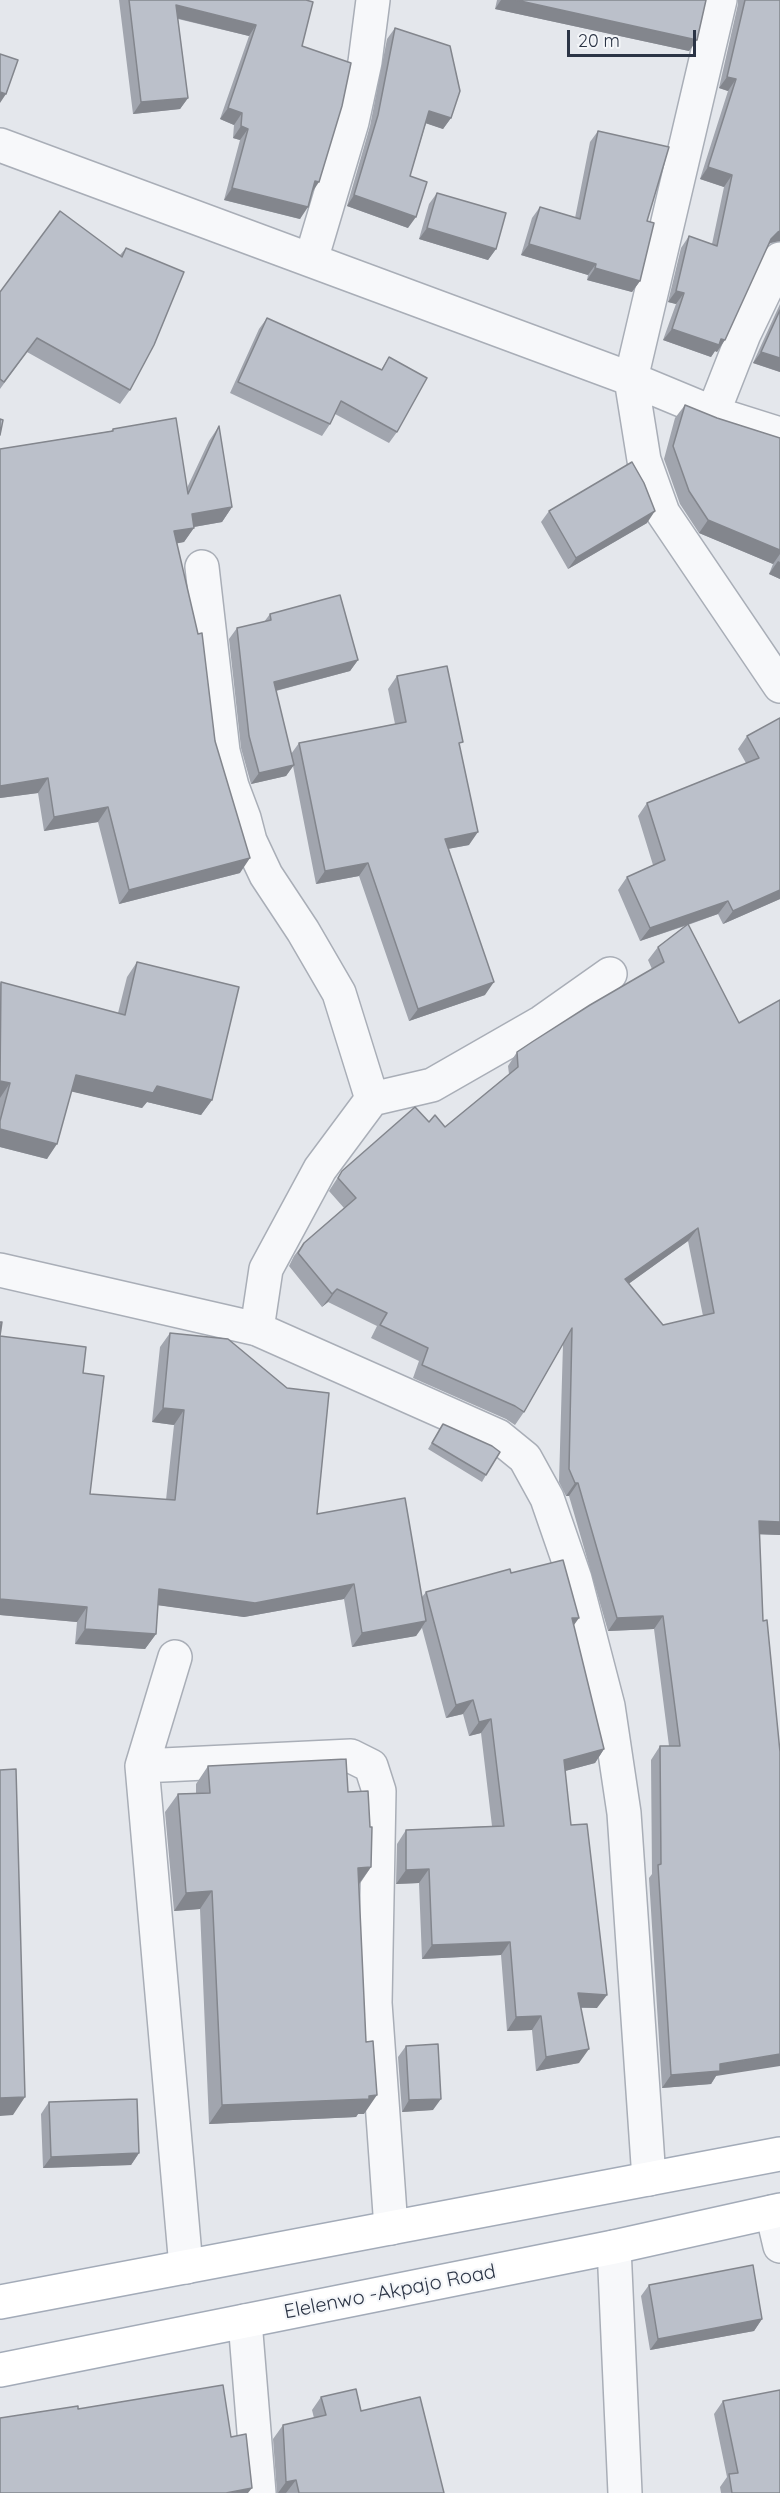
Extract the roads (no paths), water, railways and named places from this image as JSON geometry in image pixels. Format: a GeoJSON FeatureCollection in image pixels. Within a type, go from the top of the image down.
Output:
{"type":"FeatureCollection","features":[{"type":"Feature","properties":{"kind":"main road"},"geometry":{"type":"LineString","coordinates":[[0,2302],[780,2154]]}},
{"type":"Feature","properties":{"kind":"main road","name":"Elelenwo -Akpajo Road"},"geometry":{"type":"LineString","coordinates":[[0,2370],[614,2247],[776,2211]]}},
{"type":"Feature","properties":{"kind":"street"},"geometry":{"type":"LineString","coordinates":[[311,260],[352,122],[365,62],[373,0]]}},
{"type":"Feature","properties":{"kind":"street"},"geometry":{"type":"LineString","coordinates":[[720,0],[631,379],[644,460],[663,513],[780,686]]}},
{"type":"Feature","properties":{"kind":"street"},"geometry":{"type":"LineString","coordinates":[[0,145],[631,379],[713,413],[780,434]]}},
{"type":"Feature","properties":{"kind":"street"},"geometry":{"type":"LineString","coordinates":[[713,413],[744,334],[780,259]]}},
{"type":"Feature","properties":{"kind":"street"},"geometry":{"type":"LineString","coordinates":[[202,567],[223,751],[232,786],[250,841],[266,875],[303,931],[339,993],[372,1099]]}},
{"type":"Feature","properties":{"kind":"street"},"geometry":{"type":"LineString","coordinates":[[257,1329],[266,1269],[320,1169],[372,1099],[432,1085],[542,1022],[610,974]]}},
{"type":"Feature","properties":{"kind":"street"},"geometry":{"type":"LineString","coordinates":[[0,1270],[257,1329],[498,1436],[525,1458],[547,1498],[575,1579],[605,1694],[624,1813],[649,2179]]}},
{"type":"Feature","properties":{"kind":"street"},"geometry":{"type":"LineString","coordinates":[[175,1657],[142,1766],[186,2267]]}},
{"type":"Feature","properties":{"kind":"street"},"geometry":{"type":"LineString","coordinates":[[142,1766],[351,1756],[371,1766],[379,1791],[375,2003],[391,2228]]}},
{"type":"Feature","properties":{"kind":"street"},"geometry":{"type":"LineString","coordinates":[[776,2211],[780,2246]]}},
{"type":"Feature","properties":{"kind":"street"},"geometry":{"type":"LineString","coordinates":[[614,2247],[625,2493]]}},
{"type":"Feature","properties":{"kind":"street"},"geometry":{"type":"LineString","coordinates":[[245,2321],[259,2493]]}}]}
